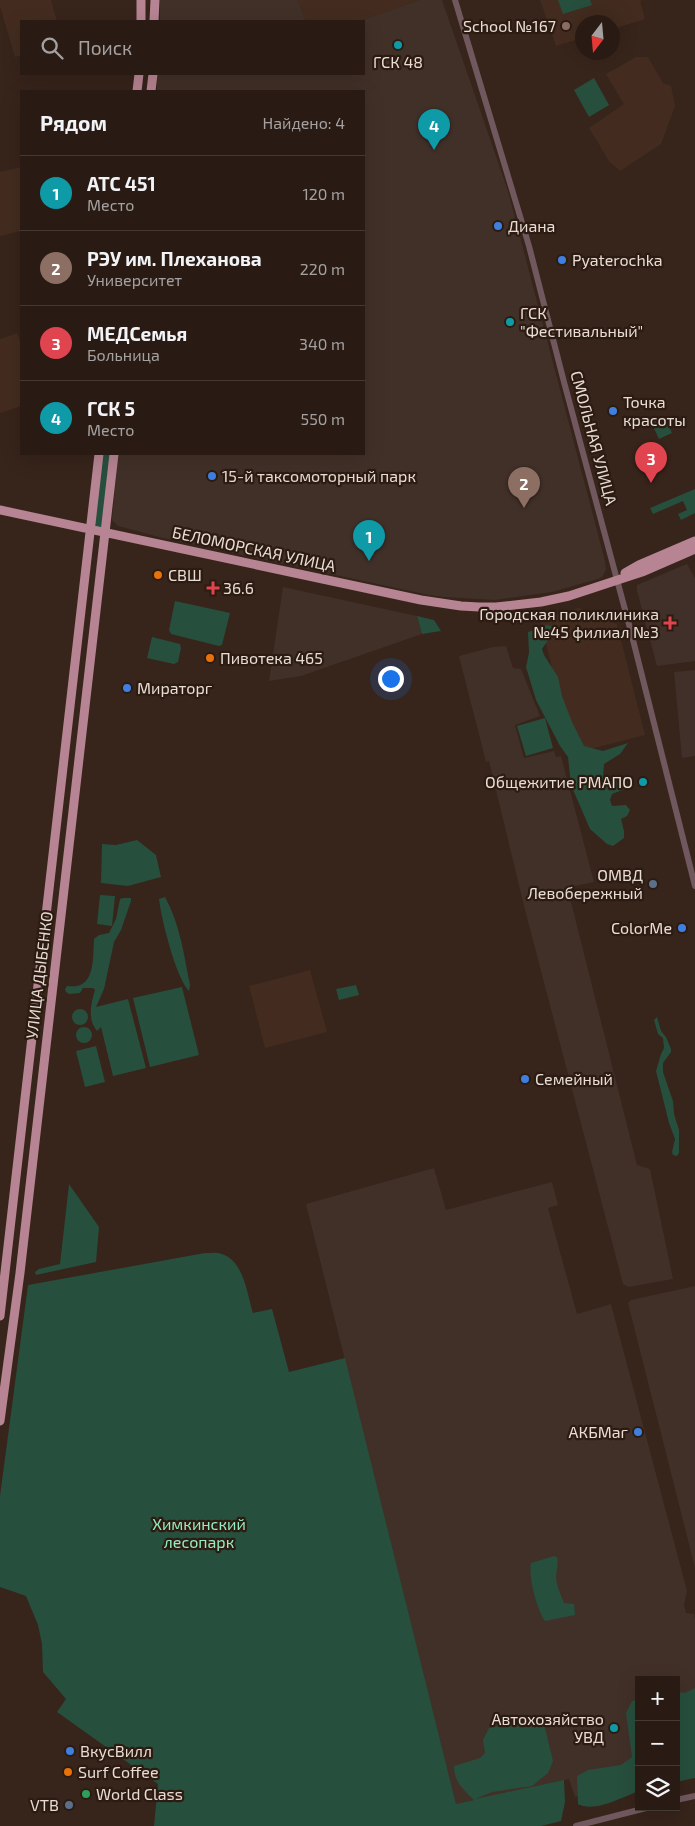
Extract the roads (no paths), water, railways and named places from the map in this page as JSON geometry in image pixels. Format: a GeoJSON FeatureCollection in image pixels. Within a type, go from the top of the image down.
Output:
{"type":"FeatureCollection","features":[{"type":"Feature","properties":{"kind":"main road"},"geometry":{"type":"LineString","coordinates":[[141,0],[141,20]]}},
{"type":"Feature","properties":{"kind":"main road"},"geometry":{"type":"LineString","coordinates":[[154,20],[155,0]]}},
{"type":"Feature","properties":{"kind":"main road"},"geometry":{"type":"LineString","coordinates":[[137,90],[139,75]]}},
{"type":"Feature","properties":{"kind":"main road"},"geometry":{"type":"LineString","coordinates":[[151,90],[152,75]]}},
{"type":"Feature","properties":{"kind":"main road","name":"УЛИЦА ДЫБЕНКО"},"geometry":{"type":"LineString","coordinates":[[0,1316],[99,455]]}},
{"type":"Feature","properties":{"kind":"main road","name":"УЛИЦА ДЫБЕНКО"},"geometry":{"type":"LineString","coordinates":[[0,1421],[20,1273],[114,455]]}},
{"type":"Feature","properties":{"kind":"main road","name":"БЕЛОМОРСКАЯ УЛИЦА"},"geometry":{"type":"LineString","coordinates":[[0,510],[421,600],[460,606],[496,607],[541,602],[569,596],[642,572],[695,549]]}},
{"type":"Feature","properties":{"kind":"main road","name":"БЕЛОМОРСКАЯ УЛИЦА"},"geometry":{"type":"LineString","coordinates":[[617,579],[639,565],[695,540]]}},
{"type":"Feature","properties":{"kind":"street","name":"СМОЛЬНАЯ УЛИЦА"},"geometry":{"type":"LineString","coordinates":[[455,0],[529,246],[617,579],[695,886]]}},
{"type":"Feature","properties":{"kind":"street"},"geometry":{"type":"LineString","coordinates":[[680,1799],[695,1796]]}},
{"type":"Feature","properties":{"kind":"street"},"geometry":{"type":"LineString","coordinates":[[576,1826],[635,1811]]}},
{"type":"Feature","properties":{"kind":"place","name":"School №167"},"geometry":{"type":"Point","coordinates":[566,26]}},
{"type":"Feature","properties":{"kind":"place","name":"ГСК 48"},"geometry":{"type":"Point","coordinates":[398,45]}},
{"type":"Feature","properties":{"kind":"place","name":"ГСК 5"},"geometry":{"type":"Point","coordinates":[434,150]}},
{"type":"Feature","properties":{"kind":"place","name":"Диана"},"geometry":{"type":"Point","coordinates":[498,226]}},
{"type":"Feature","properties":{"kind":"place","name":"Pyaterochka"},"geometry":{"type":"Point","coordinates":[562,260]}},
{"type":"Feature","properties":{"kind":"place","name":"ГСК \"Фестивальный\""},"geometry":{"type":"Point","coordinates":[510,322]}},
{"type":"Feature","properties":{"kind":"place","name":"Точка красоты"},"geometry":{"type":"Point","coordinates":[613,411]}},
{"type":"Feature","properties":{"kind":"place","name":"15-й таксомоторный парк"},"geometry":{"type":"Point","coordinates":[212,476]}},
{"type":"Feature","properties":{"kind":"place","name":"МЕДСемья"},"geometry":{"type":"Point","coordinates":[651,483]}},
{"type":"Feature","properties":{"kind":"place","name":"РЭУ им. Плеханова"},"geometry":{"type":"Point","coordinates":[524,508]}},
{"type":"Feature","properties":{"kind":"place","name":"АТС 451"},"geometry":{"type":"Point","coordinates":[369,561]}},
{"type":"Feature","properties":{"kind":"place","name":"СВШ"},"geometry":{"type":"Point","coordinates":[158,575]}},
{"type":"Feature","properties":{"kind":"place","name":"36.6"},"geometry":{"type":"Point","coordinates":[213,588]}},
{"type":"Feature","properties":{"kind":"place","name":"Городская поликлиника №45 филиал №3"},"geometry":{"type":"Point","coordinates":[670,623]}},
{"type":"Feature","properties":{"kind":"place","name":"Пивотека 465"},"geometry":{"type":"Point","coordinates":[210,658]}},
{"type":"Feature","properties":{"kind":"place","name":"Мираторг"},"geometry":{"type":"Point","coordinates":[127,688]}},
{"type":"Feature","properties":{"kind":"place","name":"Общежитие РМАПО"},"geometry":{"type":"Point","coordinates":[643,782]}},
{"type":"Feature","properties":{"kind":"place","name":"ОМВД Левобережный"},"geometry":{"type":"Point","coordinates":[653,884]}},
{"type":"Feature","properties":{"kind":"place","name":"ColorMe"},"geometry":{"type":"Point","coordinates":[682,928]}},
{"type":"Feature","properties":{"kind":"place","name":"Семейный"},"geometry":{"type":"Point","coordinates":[525,1079]}},
{"type":"Feature","properties":{"kind":"place","name":"АКБМаг"},"geometry":{"type":"Point","coordinates":[638,1432]}},
{"type":"Feature","properties":{"kind":"place","name":"Автохозяйство УВД"},"geometry":{"type":"Point","coordinates":[614,1728]}},
{"type":"Feature","properties":{"kind":"place","name":"ВкусВилл"},"geometry":{"type":"Point","coordinates":[70,1751]}},
{"type":"Feature","properties":{"kind":"place","name":"Surf Coffee"},"geometry":{"type":"Point","coordinates":[68,1772]}},
{"type":"Feature","properties":{"kind":"place","name":"World Class"},"geometry":{"type":"Point","coordinates":[86,1794]}},
{"type":"Feature","properties":{"kind":"place","name":"VTB"},"geometry":{"type":"Point","coordinates":[69,1805]}},
{"type":"Feature","properties":{"kind":"park label","name":"Химкинский лесопарк"},"geometry":{"type":"Point","coordinates":[199,1533]}}]}
